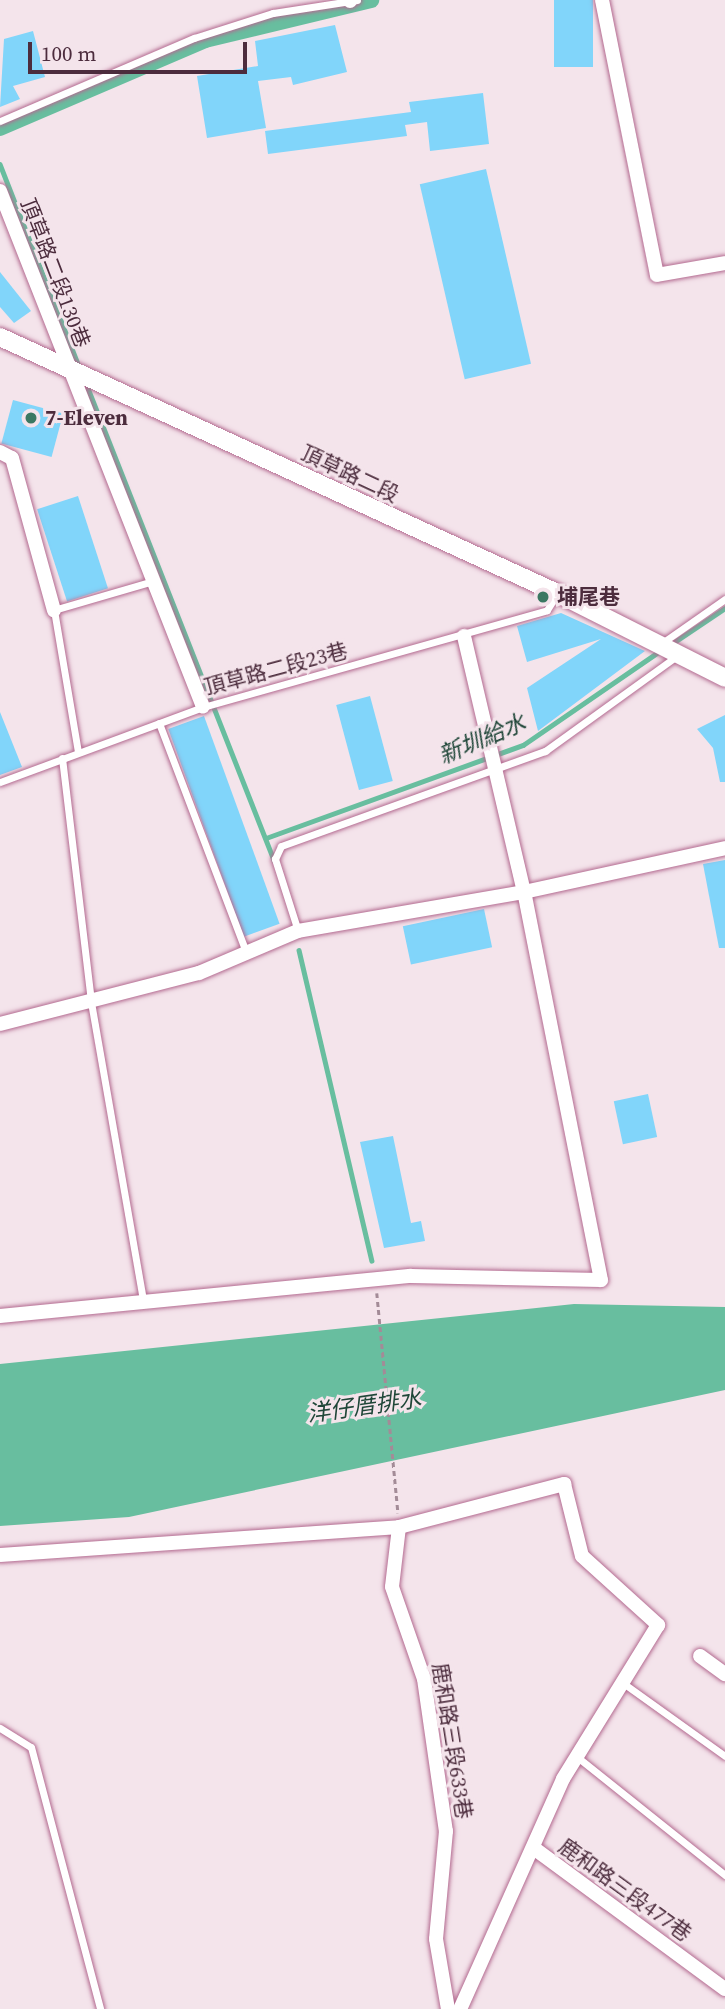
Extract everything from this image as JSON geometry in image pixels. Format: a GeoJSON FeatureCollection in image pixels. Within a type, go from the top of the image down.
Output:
{"type":"FeatureCollection","features":[{"type":"Feature","properties":{"kind":"street"},"geometry":{"type":"LineString","coordinates":[[602,0],[657,275],[725,263]]}},
{"type":"Feature","properties":{"kind":"street","name":"頂草路二段130巷"},"geometry":{"type":"LineString","coordinates":[[0,191],[203,707]]}},
{"type":"Feature","properties":{"kind":"street","name":"頂草路二段"},"geometry":{"type":"LineString","coordinates":[[0,337],[557,593],[725,678]]}},
{"type":"Feature","properties":{"kind":"street"},"geometry":{"type":"LineString","coordinates":[[0,452],[12,458],[54,610]]}},
{"type":"Feature","properties":{"kind":"street"},"geometry":{"type":"LineString","coordinates":[[0,1315],[375,1280],[502,1275],[601,1280],[524,892],[464,636]]}},
{"type":"Feature","properties":{"kind":"street"},"geometry":{"type":"LineString","coordinates":[[0,1024],[91,1002],[247,955],[298,931],[524,892],[725,848]]}},
{"type":"Feature","properties":{"kind":"street"},"geometry":{"type":"LineString","coordinates":[[0,1555],[399,1527],[564,1484],[582,1556],[658,1625],[576,1756],[460,2009]]}},
{"type":"Feature","properties":{"kind":"street","name":"鹿和路三段633巷"},"geometry":{"type":"LineString","coordinates":[[399,1527],[392,1587],[424,1679],[446,1831],[436,1939],[448,2009]]}},
{"type":"Feature","properties":{"kind":"street"},"geometry":{"type":"LineString","coordinates":[[700,1656],[725,1674]]}},
{"type":"Feature","properties":{"kind":"street","name":"鹿和路三段477巷"},"geometry":{"type":"LineString","coordinates":[[535,1849],[725,1989]]}},
{"type":"Feature","properties":{"kind":"lane"},"geometry":{"type":"LineString","coordinates":[[0,121],[194,38],[273,13],[353,0]]}},
{"type":"Feature","properties":{"kind":"lane"},"geometry":{"type":"LineString","coordinates":[[78,752],[54,610],[153,581]]}},
{"type":"Feature","properties":{"kind":"lane","name":"頂草路二段23巷"},"geometry":{"type":"LineString","coordinates":[[0,782],[203,707],[464,636],[547,610],[557,593]]}},
{"type":"Feature","properties":{"kind":"lane"},"geometry":{"type":"LineString","coordinates":[[660,644],[725,600]]}},
{"type":"Feature","properties":{"kind":"lane"},"geometry":{"type":"LineString","coordinates":[[298,931],[275,859],[281,846],[497,771],[545,751],[679,654]]}},
{"type":"Feature","properties":{"kind":"lane"},"geometry":{"type":"LineString","coordinates":[[159,723],[247,955]]}},
{"type":"Feature","properties":{"kind":"lane"},"geometry":{"type":"LineString","coordinates":[[62,758],[91,1002],[143,1300]]}},
{"type":"Feature","properties":{"kind":"lane"},"geometry":{"type":"LineString","coordinates":[[621,1682],[725,1756]]}},
{"type":"Feature","properties":{"kind":"lane"},"geometry":{"type":"LineString","coordinates":[[0,1728],[31,1746],[100,2009]]}},
{"type":"Feature","properties":{"kind":"lane"},"geometry":{"type":"LineString","coordinates":[[576,1756],[725,1875]]}},
{"type":"Feature","properties":{"kind":"path"},"geometry":{"type":"LineString","coordinates":[[375,1280],[399,1527]]}},
{"type":"Feature","properties":{"kind":"water","name":"洋仔厝排水"},"geometry":{"type":"Polygon","coordinates":[[[574,1304],[725,1307],[725,1390],[129,1517],[0,1526],[0,1364],[574,1304]]]}},
{"type":"Feature","properties":{"kind":"building"},"geometry":{"type":"Polygon","coordinates":[[[554,0],[593,0],[593,67],[554,67],[554,0]]]}},
{"type":"Feature","properties":{"kind":"building"},"geometry":{"type":"Polygon","coordinates":[[[335,25],[347,72],[293,85],[291,77],[258,81],[266,128],[207,138],[197,76],[258,66],[255,41],[335,25]]]}},
{"type":"Feature","properties":{"kind":"building"},"geometry":{"type":"Polygon","coordinates":[[[33,31],[45,77],[13,86],[20,99],[0,107],[4,39],[33,31]]]}},
{"type":"Feature","properties":{"kind":"building"},"geometry":{"type":"Polygon","coordinates":[[[483,93],[489,144],[430,151],[427,122],[405,125],[407,136],[268,154],[265,131],[411,112],[409,102],[483,93]]]}},
{"type":"Feature","properties":{"kind":"building"},"geometry":{"type":"Polygon","coordinates":[[[486,169],[531,364],[465,379],[420,184],[486,169]]]}},
{"type":"Feature","properties":{"kind":"building"},"geometry":{"type":"Polygon","coordinates":[[[0,272],[31,311],[14,323],[0,307],[0,272]]]}},
{"type":"Feature","properties":{"kind":"building"},"geometry":{"type":"Polygon","coordinates":[[[13,400],[63,413],[52,457],[1,443],[13,400]]]}},
{"type":"Feature","properties":{"kind":"building"},"geometry":{"type":"Polygon","coordinates":[[[78,496],[108,588],[67,602],[37,509],[78,496]]]}},
{"type":"Feature","properties":{"kind":"building"},"geometry":{"type":"Polygon","coordinates":[[[561,613],[645,651],[538,731],[527,688],[601,639],[527,662],[517,626],[561,613]]]}},
{"type":"Feature","properties":{"kind":"building"},"geometry":{"type":"Polygon","coordinates":[[[370,696],[393,781],[359,790],[336,705],[370,696]]]}},
{"type":"Feature","properties":{"kind":"building"},"geometry":{"type":"Polygon","coordinates":[[[0,712],[22,767],[0,775],[0,712]]]}},
{"type":"Feature","properties":{"kind":"building"},"geometry":{"type":"Polygon","coordinates":[[[725,715],[725,782],[720,782],[713,748],[697,729],[725,715]]]}},
{"type":"Feature","properties":{"kind":"building"},"geometry":{"type":"Polygon","coordinates":[[[204,716],[280,924],[244,937],[168,729],[204,716]]]}},
{"type":"Feature","properties":{"kind":"building"},"geometry":{"type":"Polygon","coordinates":[[[725,860],[725,948],[719,948],[703,864],[725,860]]]}},
{"type":"Feature","properties":{"kind":"building"},"geometry":{"type":"Polygon","coordinates":[[[484,909],[492,947],[411,964],[403,926],[484,909]]]}},
{"type":"Feature","properties":{"kind":"building"},"geometry":{"type":"Polygon","coordinates":[[[648,1094],[657,1137],[623,1144],[614,1101],[648,1094]]]}},
{"type":"Feature","properties":{"kind":"building"},"geometry":{"type":"Polygon","coordinates":[[[393,1136],[411,1223],[421,1221],[425,1241],[384,1248],[360,1142],[393,1136]]]}},
{"type":"Feature","properties":{"kind":"waterway"},"geometry":{"type":"LineString","coordinates":[[0,128],[205,40],[371,0]]}},
{"type":"Feature","properties":{"kind":"waterway"},"geometry":{"type":"LineString","coordinates":[[0,164],[80,369]]}},
{"type":"Feature","properties":{"kind":"waterway"},"geometry":{"type":"LineString","coordinates":[[86,383],[274,860]]}},
{"type":"Feature","properties":{"kind":"waterway","name":"新圳給水"},"geometry":{"type":"LineString","coordinates":[[670,645],[725,608]]}},
{"type":"Feature","properties":{"kind":"waterway","name":"新圳給水"},"geometry":{"type":"LineString","coordinates":[[266,838],[523,745],[660,651]]}},
{"type":"Feature","properties":{"kind":"waterway"},"geometry":{"type":"LineString","coordinates":[[299,950],[372,1261]]}},
{"type":"Feature","properties":{"kind":"place","name":"7-Eleven"},"geometry":{"type":"Point","coordinates":[31,418]}},
{"type":"Feature","properties":{"kind":"place","name":"埔尾巷"},"geometry":{"type":"Point","coordinates":[543,597]}}]}
